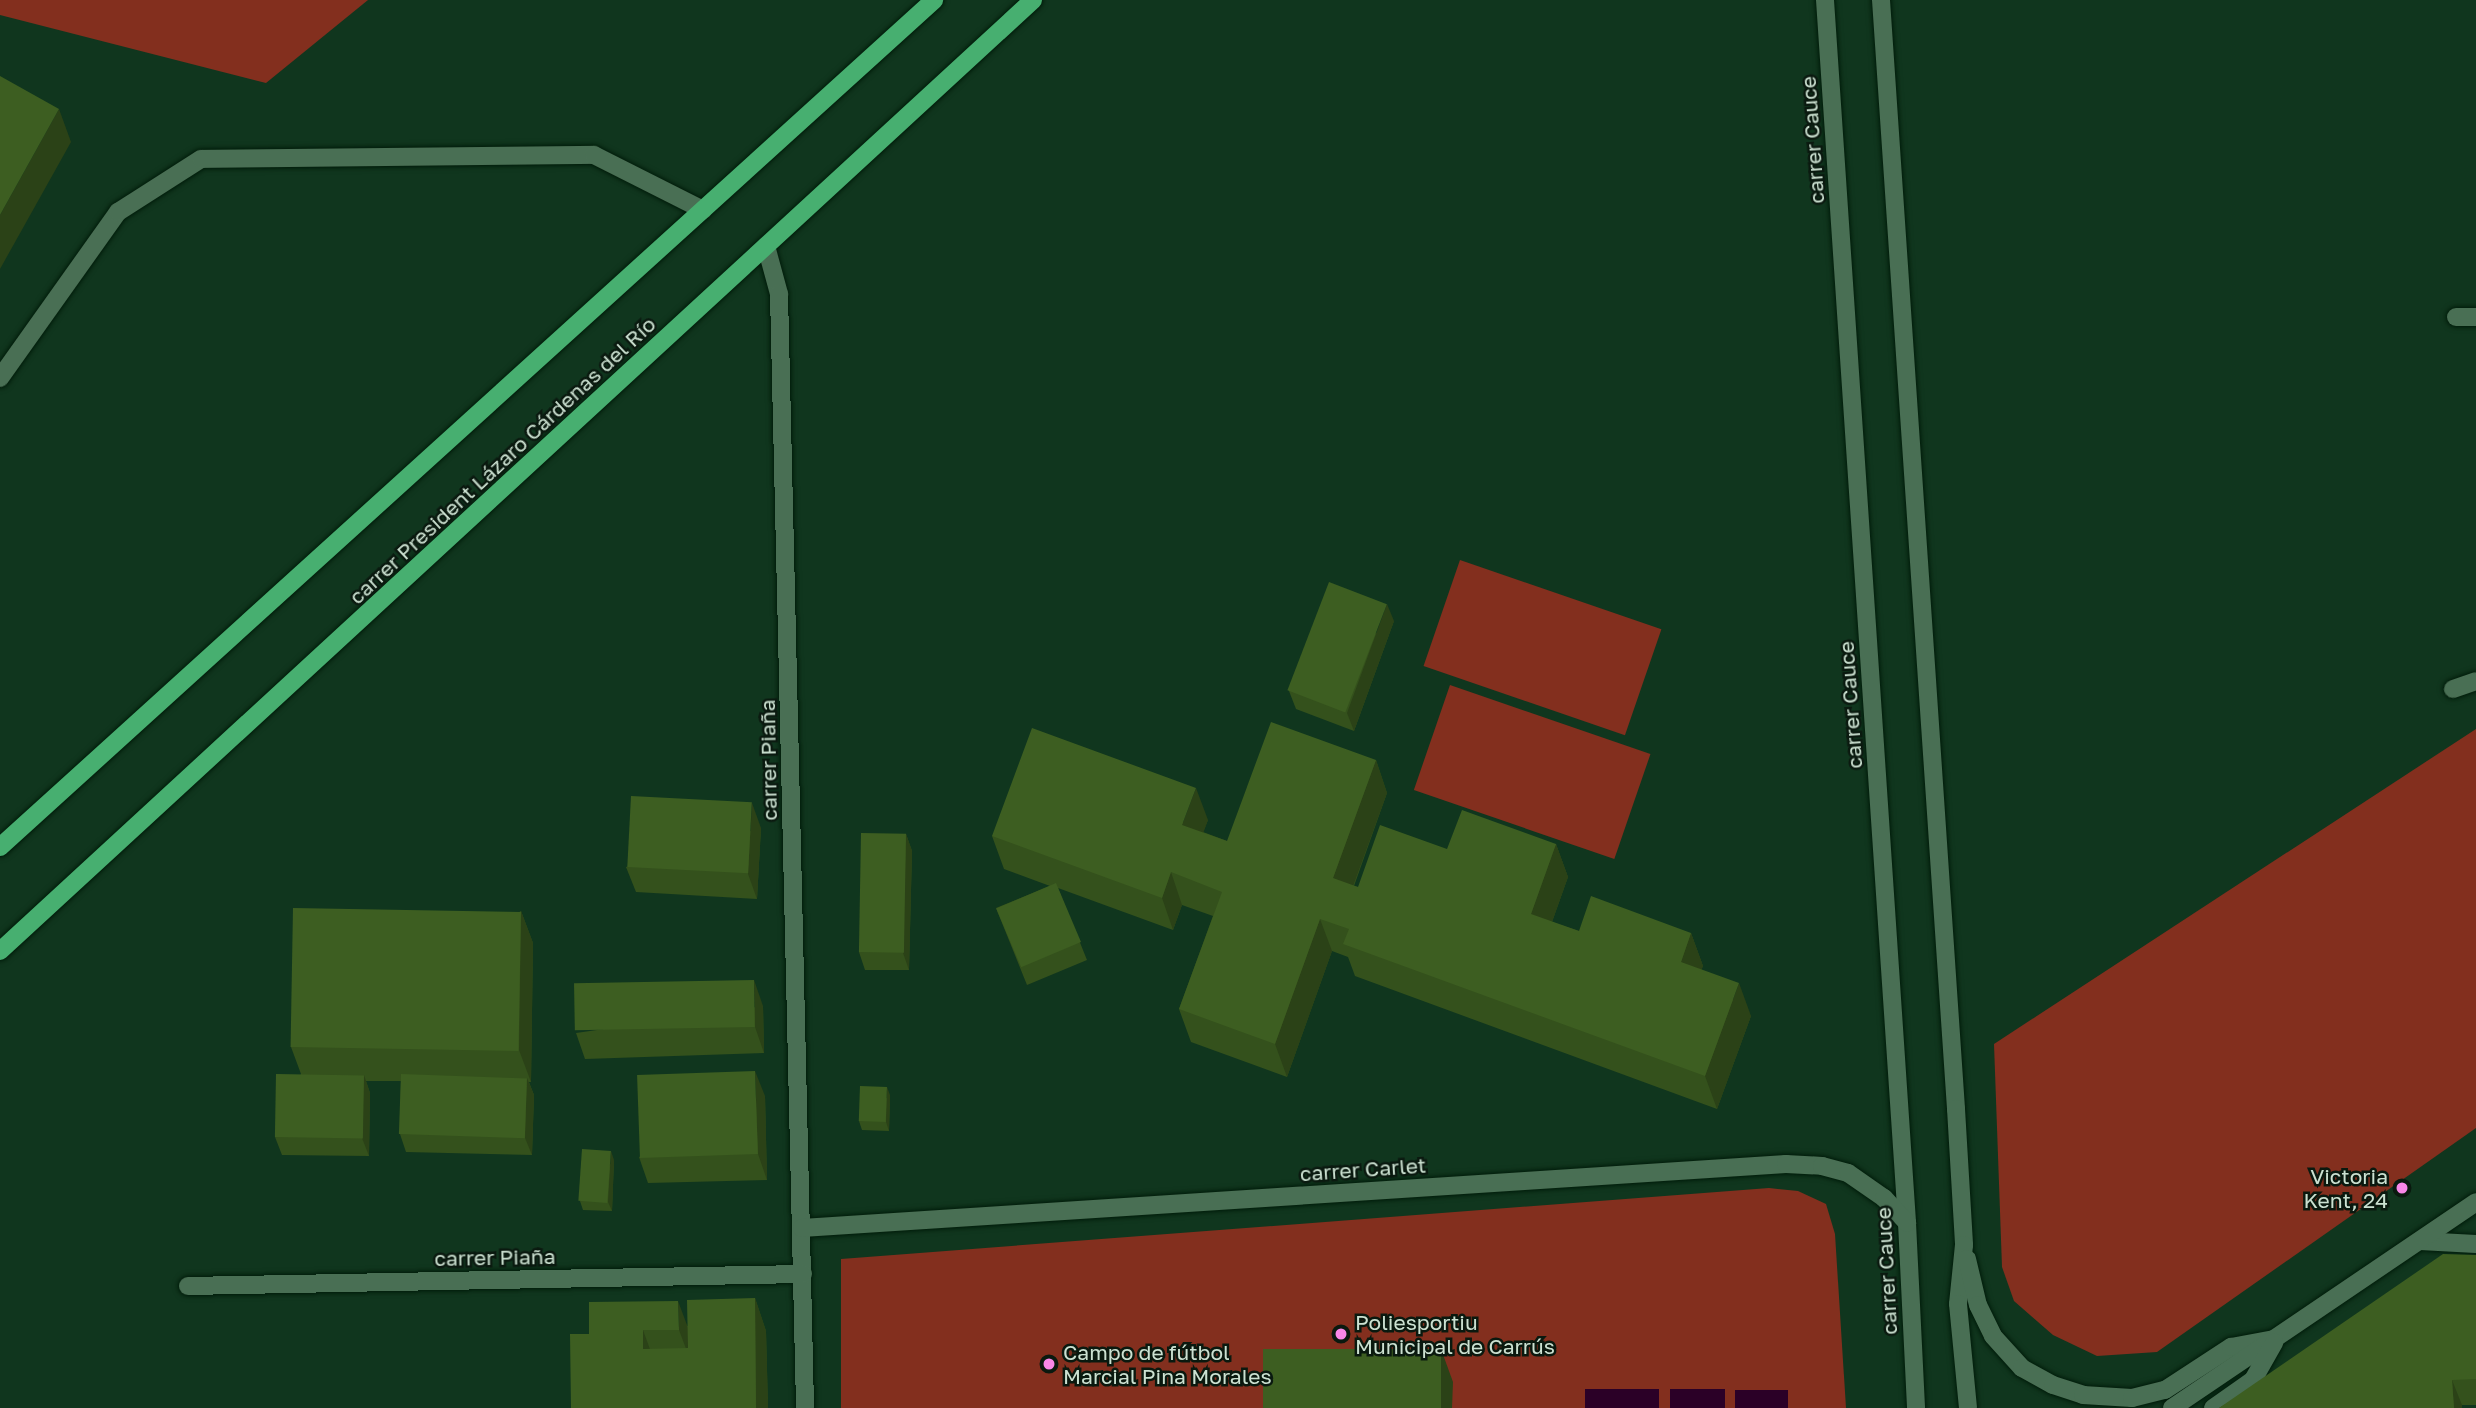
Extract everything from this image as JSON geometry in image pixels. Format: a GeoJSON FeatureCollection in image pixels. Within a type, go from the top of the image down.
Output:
{"type":"FeatureCollection","features":[{"type":"Feature","properties":{"kind":"main road"},"geometry":{"type":"LineString","coordinates":[[0,847],[933,0]]}},
{"type":"Feature","properties":{"kind":"main road","name":"carrer President Lázaro Cárdenas del Río"},"geometry":{"type":"LineString","coordinates":[[0,951],[1033,0]]}},
{"type":"Feature","properties":{"kind":"street","name":"carrer Cauce"},"geometry":{"type":"LineString","coordinates":[[1825,0],[1907,1223],[1916,1408]]}},
{"type":"Feature","properties":{"kind":"street"},"geometry":{"type":"LineString","coordinates":[[1881,0],[1964,1245],[1958,1304],[1968,1408]]}},
{"type":"Feature","properties":{"kind":"street"},"geometry":{"type":"LineString","coordinates":[[0,377],[118,212],[201,159],[594,155],[703,210]]}},
{"type":"Feature","properties":{"kind":"street","name":"carrer Piaña"},"geometry":{"type":"LineString","coordinates":[[766,246],[779,294],[805,1408]]}},
{"type":"Feature","properties":{"kind":"street"},"geometry":{"type":"LineString","coordinates":[[2456,317],[2476,317]]}},
{"type":"Feature","properties":{"kind":"street"},"geometry":{"type":"LineString","coordinates":[[2454,689],[2476,681]]}},
{"type":"Feature","properties":{"kind":"street","name":"carrer Carlet"},"geometry":{"type":"LineString","coordinates":[[802,1228],[1786,1164],[1822,1166],[1848,1173],[1884,1198],[1907,1223]]}},
{"type":"Feature","properties":{"kind":"street"},"geometry":{"type":"LineString","coordinates":[[2172,1408],[2476,1202]]}},
{"type":"Feature","properties":{"kind":"street"},"geometry":{"type":"LineString","coordinates":[[2420,1241],[2476,1244]]}},
{"type":"Feature","properties":{"kind":"street"},"geometry":{"type":"LineString","coordinates":[[1964,1245],[1979,1305],[1993,1336],[2022,1368],[2053,1385],[2083,1395],[2132,1398],[2165,1390],[2231,1347],[2275,1339]]}},
{"type":"Feature","properties":{"kind":"street","name":"carrer Piaña"},"geometry":{"type":"LineString","coordinates":[[188,1286],[803,1274]]}},
{"type":"Feature","properties":{"kind":"street"},"geometry":{"type":"LineString","coordinates":[[2213,1408],[2253,1380],[2275,1339]]}},
{"type":"Feature","properties":{"kind":"shaded area"},"geometry":{"type":"Polygon","coordinates":[[[0,0],[368,0],[266,83],[0,15],[0,0]]]}},
{"type":"Feature","properties":{"kind":"shaded area"},"geometry":{"type":"Polygon","coordinates":[[[1460,560],[1661,629],[1625,735],[1424,666],[1460,560]]]}},
{"type":"Feature","properties":{"kind":"shaded area"},"geometry":{"type":"Polygon","coordinates":[[[1450,685],[1650,754],[1614,859],[1414,790],[1450,685]]]}},
{"type":"Feature","properties":{"kind":"shaded area"},"geometry":{"type":"Polygon","coordinates":[[[2476,729],[2476,1128],[2157,1352],[2097,1356],[2053,1335],[2014,1301],[2002,1267],[1994,1044],[2476,729]]]}},
{"type":"Feature","properties":{"kind":"shaded area","name":"Poliesportiu Municipal de Carrús"},"geometry":{"type":"Polygon","coordinates":[[[1769,1188],[1798,1191],[1826,1204],[1835,1234],[1846,1408],[841,1408],[841,1259],[1769,1188]]]}},
{"type":"Feature","properties":{"kind":"shaded area"},"geometry":{"type":"Polygon","coordinates":[[[1585,1389],[1659,1389],[1659,1408],[1585,1408],[1585,1389]]]}},
{"type":"Feature","properties":{"kind":"shaded area"},"geometry":{"type":"Polygon","coordinates":[[[1670,1389],[1725,1389],[1725,1408],[1670,1408],[1670,1389]]]}},
{"type":"Feature","properties":{"kind":"shaded area"},"geometry":{"type":"Polygon","coordinates":[[[1735,1390],[1788,1390],[1788,1408],[1735,1408],[1735,1390]]]}},
{"type":"Feature","properties":{"kind":"building"},"geometry":{"type":"Polygon","coordinates":[[[0,76],[59,109],[0,215],[0,76]]]}},
{"type":"Feature","properties":{"kind":"building"},"geometry":{"type":"Polygon","coordinates":[[[1329,582],[1387,604],[1345,713],[1287,690],[1329,582]]]}},
{"type":"Feature","properties":{"kind":"building"},"geometry":{"type":"Polygon","coordinates":[[[1271,722],[1376,760],[1333,878],[1358,887],[1380,825],[1447,849],[1462,810],[1556,844],[1531,914],[1579,931],[1591,896],[1691,933],[1681,962],[1739,983],[1705,1076],[1343,944],[1349,929],[1320,919],[1275,1044],[1179,1009],[1222,892],[1171,872],[1162,898],[992,836],[1032,728],[1196,788],[1182,825],[1227,841],[1271,722]]]}},
{"type":"Feature","properties":{"kind":"building"},"geometry":{"type":"Polygon","coordinates":[[[631,796],[752,802],[748,873],[627,867],[631,796]]]}},
{"type":"Feature","properties":{"kind":"building"},"geometry":{"type":"Polygon","coordinates":[[[861,833],[906,834],[904,953],[859,952],[861,833]]]}},
{"type":"Feature","properties":{"kind":"building"},"geometry":{"type":"Polygon","coordinates":[[[1056,883],[1081,942],[1021,967],[996,908],[1056,883]]]}},
{"type":"Feature","properties":{"kind":"building"},"geometry":{"type":"Polygon","coordinates":[[[293,908],[521,912],[519,1051],[291,1047],[293,908]]]}},
{"type":"Feature","properties":{"kind":"building"},"geometry":{"type":"Polygon","coordinates":[[[754,980],[755,1027],[575,1030],[574,983],[754,980]]]}},
{"type":"Feature","properties":{"kind":"building"},"geometry":{"type":"Polygon","coordinates":[[[755,1071],[758,1154],[640,1158],[637,1075],[755,1071]]]}},
{"type":"Feature","properties":{"kind":"building"},"geometry":{"type":"Polygon","coordinates":[[[276,1074],[364,1076],[363,1139],[275,1137],[276,1074]]]}},
{"type":"Feature","properties":{"kind":"building"},"geometry":{"type":"Polygon","coordinates":[[[401,1074],[527,1078],[525,1138],[399,1134],[401,1074]]]}},
{"type":"Feature","properties":{"kind":"building"},"geometry":{"type":"Polygon","coordinates":[[[860,1086],[887,1087],[886,1122],[859,1121],[860,1086]]]}},
{"type":"Feature","properties":{"kind":"building"},"geometry":{"type":"Polygon","coordinates":[[[582,1149],[611,1151],[607,1203],[578,1201],[582,1149]]]}},
{"type":"Feature","properties":{"kind":"building"},"geometry":{"type":"Polygon","coordinates":[[[2443,1254],[2476,1255],[2476,1379],[2452,1380],[2454,1408],[2219,1408],[2443,1254]]]}},
{"type":"Feature","properties":{"kind":"building"},"geometry":{"type":"Polygon","coordinates":[[[755,1298],[756,1408],[571,1408],[570,1334],[589,1334],[589,1302],[678,1301],[679,1330],[643,1330],[643,1349],[688,1348],[687,1300],[755,1298]]]}},
{"type":"Feature","properties":{"kind":"building"},"geometry":{"type":"Polygon","coordinates":[[[1263,1349],[1441,1349],[1441,1408],[1263,1408],[1263,1349]]]}},
{"type":"Feature","properties":{"kind":"place","name":"Victoria Kent, 24"},"geometry":{"type":"Point","coordinates":[2402,1188]}},
{"type":"Feature","properties":{"kind":"place","name":"Poliesportiu Municipal de Carrús"},"geometry":{"type":"Point","coordinates":[1341,1334]}},
{"type":"Feature","properties":{"kind":"place","name":"Campo de fútbol Marcial Pina Morales"},"geometry":{"type":"Point","coordinates":[1049,1364]}}]}
